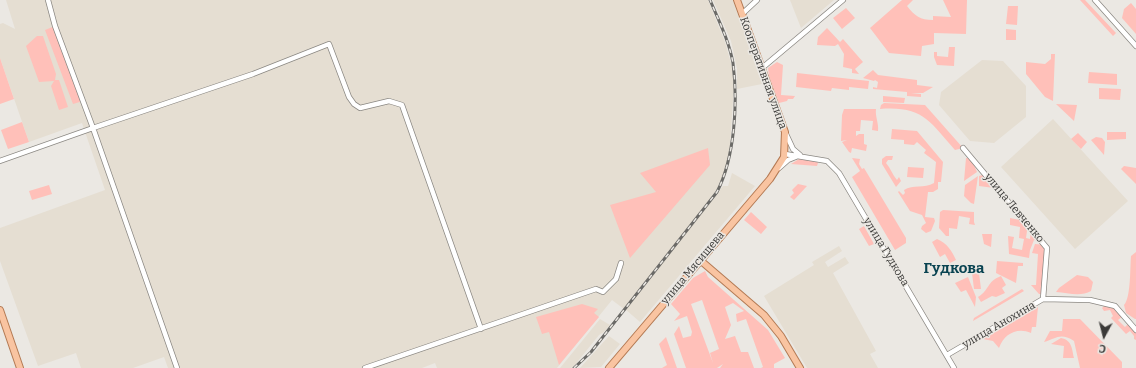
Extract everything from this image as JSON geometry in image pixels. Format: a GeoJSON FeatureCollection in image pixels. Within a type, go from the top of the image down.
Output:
{"type":"FeatureCollection","features":[{"type":"Feature","properties":{"kind":"main road","name":"Кооперативная улица"},"geometry":{"type":"LineString","coordinates":[[737,0],[785,132],[784,154],[777,169]]}},
{"type":"Feature","properties":{"kind":"main road","name":"улица Мясищева"},"geometry":{"type":"LineString","coordinates":[[609,368],[777,169]]}},
{"type":"Feature","properties":{"kind":"main road"},"geometry":{"type":"LineString","coordinates":[[700,260],[742,294],[771,322],[800,368]]}},
{"type":"Feature","properties":{"kind":"main road"},"geometry":{"type":"LineString","coordinates":[[0,310],[20,368]]}},
{"type":"Feature","properties":{"kind":"street"},"geometry":{"type":"LineString","coordinates":[[48,0],[55,26],[94,128],[177,368]]}},
{"type":"Feature","properties":{"kind":"street"},"geometry":{"type":"LineString","coordinates":[[742,14],[757,0]]}},
{"type":"Feature","properties":{"kind":"street"},"geometry":{"type":"LineString","coordinates":[[762,68],[843,0]]}},
{"type":"Feature","properties":{"kind":"street"},"geometry":{"type":"LineString","coordinates":[[1095,0],[1136,46]]}},
{"type":"Feature","properties":{"kind":"street"},"geometry":{"type":"LineString","coordinates":[[0,161],[253,74],[330,44],[349,97],[354,104],[360,108],[389,101],[402,105],[481,329]]}},
{"type":"Feature","properties":{"kind":"street"},"geometry":{"type":"LineString","coordinates":[[785,132],[793,148],[802,156]]}},
{"type":"Feature","properties":{"kind":"street","name":"улица Левченко"},"geometry":{"type":"LineString","coordinates":[[963,148],[1047,248],[1043,299]]}},
{"type":"Feature","properties":{"kind":"street","name":"улица Гудкова"},"geometry":{"type":"LineString","coordinates":[[784,154],[827,161],[838,173],[954,368]]}},
{"type":"Feature","properties":{"kind":"street"},"geometry":{"type":"LineString","coordinates":[[777,169],[789,160],[802,156]]}},
{"type":"Feature","properties":{"kind":"street"},"geometry":{"type":"LineString","coordinates":[[365,368],[596,289],[603,292],[616,279],[621,263]]}},
{"type":"Feature","properties":{"kind":"street","name":"улица Анохина"},"geometry":{"type":"LineString","coordinates":[[947,355],[1043,299],[1090,300],[1115,306],[1136,330]]}},
{"type":"Feature","properties":{"kind":"shaded area"},"geometry":{"type":"Polygon","coordinates":[[[6,0],[708,0],[725,42],[732,67],[734,85],[729,160],[716,192],[624,309],[612,300],[557,368],[437,368],[435,363],[422,368],[168,368],[164,357],[133,368],[81,368],[76,353],[38,366],[0,261],[0,228],[105,190],[82,123],[29,142],[0,58],[0,24],[3,23],[15,29],[6,0]]]}},
{"type":"Feature","properties":{"kind":"shaded area"},"geometry":{"type":"Polygon","coordinates":[[[713,0],[733,0],[762,84],[737,89],[737,69],[731,41],[713,0]]]}},
{"type":"Feature","properties":{"kind":"shaded area"},"geometry":{"type":"Polygon","coordinates":[[[790,0],[834,0],[801,28],[790,0]]]}},
{"type":"Feature","properties":{"kind":"shaded area"},"geometry":{"type":"Polygon","coordinates":[[[902,0],[913,0],[907,6],[918,17],[933,20],[933,16],[951,17],[943,0],[967,0],[966,34],[934,33],[934,44],[922,46],[921,56],[889,53],[870,28],[902,0]]]}},
{"type":"Feature","properties":{"kind":"shaded area"},"geometry":{"type":"Polygon","coordinates":[[[1080,0],[1085,0],[1116,33],[1113,36],[1080,0]]]}},
{"type":"Feature","properties":{"kind":"shaded area"},"geometry":{"type":"Polygon","coordinates":[[[1131,3],[1136,9],[1136,34],[1122,18],[1124,9],[1131,3]]]}},
{"type":"Feature","properties":{"kind":"shaded area"},"geometry":{"type":"Polygon","coordinates":[[[1008,6],[1018,6],[1017,25],[1006,24],[1008,6]]]}},
{"type":"Feature","properties":{"kind":"shaded area"},"geometry":{"type":"Polygon","coordinates":[[[846,8],[855,18],[842,29],[833,18],[846,8]]]}},
{"type":"Feature","properties":{"kind":"shaded area"},"geometry":{"type":"Polygon","coordinates":[[[55,26],[83,101],[73,104],[45,30],[55,26]]]}},
{"type":"Feature","properties":{"kind":"shaded area"},"geometry":{"type":"Polygon","coordinates":[[[827,28],[840,42],[843,39],[863,62],[855,69],[859,74],[852,73],[852,69],[843,67],[844,54],[838,44],[835,46],[817,45],[818,37],[827,28]]]}},
{"type":"Feature","properties":{"kind":"shaded area"},"geometry":{"type":"Polygon","coordinates":[[[1006,29],[1016,30],[1016,40],[1006,40],[1006,29]]]}},
{"type":"Feature","properties":{"kind":"shaded area"},"geometry":{"type":"Polygon","coordinates":[[[37,36],[43,36],[56,74],[55,80],[59,80],[68,107],[59,110],[51,86],[54,81],[39,82],[26,46],[37,36]]]}},
{"type":"Feature","properties":{"kind":"shaded area"},"geometry":{"type":"Polygon","coordinates":[[[949,47],[955,47],[954,66],[937,65],[934,52],[937,52],[937,56],[948,57],[949,47]]]}},
{"type":"Feature","properties":{"kind":"shaded area"},"geometry":{"type":"Polygon","coordinates":[[[1051,54],[1055,54],[1053,101],[1045,97],[1026,74],[1026,62],[1045,64],[1051,59],[1051,54]]]}},
{"type":"Feature","properties":{"kind":"shaded area"},"geometry":{"type":"Polygon","coordinates":[[[0,58],[14,99],[0,104],[0,58]]]}},
{"type":"Feature","properties":{"kind":"shaded area"},"geometry":{"type":"Polygon","coordinates":[[[982,60],[1003,61],[1026,86],[1026,117],[994,143],[970,141],[939,105],[941,92],[982,60]]]}},
{"type":"Feature","properties":{"kind":"shaded area"},"geometry":{"type":"Polygon","coordinates":[[[777,62],[783,65],[781,95],[795,96],[793,99],[788,99],[787,101],[779,103],[769,76],[768,68],[777,62]]]}},
{"type":"Feature","properties":{"kind":"shaded area"},"geometry":{"type":"Polygon","coordinates":[[[873,70],[878,75],[917,80],[917,85],[933,87],[923,93],[911,93],[921,94],[921,97],[907,96],[907,92],[873,89],[873,87],[877,88],[878,82],[863,78],[873,70]]]}},
{"type":"Feature","properties":{"kind":"shaded area"},"geometry":{"type":"Polygon","coordinates":[[[1089,72],[1117,74],[1117,85],[1088,83],[1089,72]]]}},
{"type":"Feature","properties":{"kind":"shaded area"},"geometry":{"type":"Polygon","coordinates":[[[797,73],[869,81],[868,89],[849,87],[849,90],[832,88],[831,91],[796,87],[797,73]]]}},
{"type":"Feature","properties":{"kind":"shaded area"},"geometry":{"type":"Polygon","coordinates":[[[1099,88],[1121,89],[1120,100],[1099,99],[1099,88]]]}},
{"type":"Feature","properties":{"kind":"shaded area"},"geometry":{"type":"Polygon","coordinates":[[[883,96],[905,98],[904,103],[883,102],[883,96]]]}},
{"type":"Feature","properties":{"kind":"shaded area"},"geometry":{"type":"Polygon","coordinates":[[[884,103],[925,105],[963,148],[955,150],[931,123],[916,113],[906,110],[880,109],[881,105],[884,103]]]}},
{"type":"Feature","properties":{"kind":"shaded area"},"geometry":{"type":"Polygon","coordinates":[[[1056,104],[1077,105],[1074,121],[1056,104]]]}},
{"type":"Feature","properties":{"kind":"shaded area"},"geometry":{"type":"Polygon","coordinates":[[[844,109],[876,109],[878,131],[872,130],[873,121],[861,120],[860,131],[856,131],[856,136],[859,134],[864,134],[864,144],[867,145],[866,151],[852,148],[851,153],[842,142],[847,140],[841,141],[842,115],[844,109]]]}},
{"type":"Feature","properties":{"kind":"shaded area"},"geometry":{"type":"Polygon","coordinates":[[[1053,119],[1128,201],[1075,249],[1001,167],[1053,119]]]}},
{"type":"Feature","properties":{"kind":"shaded area"},"geometry":{"type":"Polygon","coordinates":[[[22,122],[29,142],[8,149],[1,130],[22,122]]]}},
{"type":"Feature","properties":{"kind":"shaded area"},"geometry":{"type":"Polygon","coordinates":[[[892,129],[917,131],[943,162],[941,182],[938,182],[938,189],[933,192],[928,192],[925,217],[934,218],[935,221],[931,231],[926,233],[921,229],[926,223],[922,215],[910,211],[898,192],[899,191],[903,195],[905,193],[904,190],[907,188],[926,186],[934,183],[936,162],[924,153],[926,150],[917,142],[914,145],[904,144],[904,140],[891,139],[892,129]]]}},
{"type":"Feature","properties":{"kind":"shaded area"},"geometry":{"type":"Polygon","coordinates":[[[1107,132],[1126,132],[1126,139],[1107,140],[1107,132]]]}},
{"type":"Feature","properties":{"kind":"shaded area"},"geometry":{"type":"Polygon","coordinates":[[[1078,133],[1087,142],[1081,149],[1071,139],[1078,133]]]}},
{"type":"Feature","properties":{"kind":"shaded area"},"geometry":{"type":"Polygon","coordinates":[[[1096,137],[1102,138],[1105,142],[1104,155],[1091,140],[1096,137]]]}},
{"type":"Feature","properties":{"kind":"shaded area"},"geometry":{"type":"Polygon","coordinates":[[[708,148],[710,165],[630,258],[610,205],[656,192],[640,173],[708,148]]]}},
{"type":"Feature","properties":{"kind":"shaded area"},"geometry":{"type":"Polygon","coordinates":[[[886,156],[893,156],[892,160],[888,160],[886,163],[897,180],[899,177],[901,181],[896,187],[882,164],[882,159],[886,156]]]}},
{"type":"Feature","properties":{"kind":"shaded area"},"geometry":{"type":"Polygon","coordinates":[[[852,158],[860,159],[859,164],[862,169],[864,168],[906,238],[906,243],[895,250],[852,177],[860,171],[852,158]]]}},
{"type":"Feature","properties":{"kind":"shaded area"},"geometry":{"type":"Polygon","coordinates":[[[966,158],[971,158],[977,172],[964,181],[966,158]]]}},
{"type":"Feature","properties":{"kind":"shaded area"},"geometry":{"type":"Polygon","coordinates":[[[799,159],[816,161],[818,163],[817,166],[791,164],[799,159]]]}},
{"type":"Feature","properties":{"kind":"shaded area"},"geometry":{"type":"Polygon","coordinates":[[[1124,166],[1136,168],[1136,184],[1121,169],[1124,166]]]}},
{"type":"Feature","properties":{"kind":"shaded area"},"geometry":{"type":"Polygon","coordinates":[[[908,167],[924,168],[923,178],[907,177],[908,167]]]}},
{"type":"Feature","properties":{"kind":"shaded area"},"geometry":{"type":"Polygon","coordinates":[[[732,173],[755,186],[640,322],[625,309],[723,186],[728,186],[732,173]]]}},
{"type":"Feature","properties":{"kind":"shaded area"},"geometry":{"type":"Polygon","coordinates":[[[986,174],[994,188],[979,186],[979,176],[986,174]]]}},
{"type":"Feature","properties":{"kind":"shaded area"},"geometry":{"type":"Polygon","coordinates":[[[978,176],[974,204],[964,196],[965,185],[978,176]]]}},
{"type":"Feature","properties":{"kind":"shaded area"},"geometry":{"type":"Polygon","coordinates":[[[798,184],[807,186],[794,200],[790,197],[794,193],[792,190],[798,184]]]}},
{"type":"Feature","properties":{"kind":"shaded area"},"geometry":{"type":"Polygon","coordinates":[[[49,185],[52,194],[32,200],[29,191],[49,185]]]}},
{"type":"Feature","properties":{"kind":"shaded area"},"geometry":{"type":"Polygon","coordinates":[[[943,210],[974,212],[975,225],[969,224],[970,218],[959,216],[957,229],[949,228],[949,236],[946,236],[939,228],[940,212],[943,210]]]}},
{"type":"Feature","properties":{"kind":"shaded area"},"geometry":{"type":"Polygon","coordinates":[[[751,212],[767,227],[761,234],[744,220],[751,212]]]}},
{"type":"Feature","properties":{"kind":"shaded area"},"geometry":{"type":"Polygon","coordinates":[[[1010,218],[1025,221],[1028,224],[1026,238],[1030,239],[1031,228],[1041,241],[1034,240],[1029,258],[1009,254],[1008,236],[1014,237],[1012,248],[1022,250],[1024,239],[1019,238],[1020,227],[1010,225],[1010,218]]]}},
{"type":"Feature","properties":{"kind":"shaded area"},"geometry":{"type":"Polygon","coordinates":[[[864,226],[874,244],[869,246],[859,229],[864,226]]]}},
{"type":"Feature","properties":{"kind":"shaded area"},"geometry":{"type":"Polygon","coordinates":[[[982,234],[992,234],[991,247],[984,244],[982,234]]]}},
{"type":"Feature","properties":{"kind":"shaded area"},"geometry":{"type":"Polygon","coordinates":[[[937,239],[949,248],[956,260],[950,263],[945,254],[940,257],[932,242],[937,239]]]}},
{"type":"Feature","properties":{"kind":"shaded area"},"geometry":{"type":"Polygon","coordinates":[[[1035,244],[1045,245],[1043,294],[1039,294],[1031,285],[1036,285],[1038,254],[1032,253],[1035,244]]]}},
{"type":"Feature","properties":{"kind":"shaded area"},"geometry":{"type":"Polygon","coordinates":[[[839,246],[842,251],[825,262],[828,267],[845,257],[849,263],[833,273],[876,351],[870,354],[878,368],[807,368],[764,296],[814,265],[812,262],[839,246]]]}},
{"type":"Feature","properties":{"kind":"shaded area"},"geometry":{"type":"Polygon","coordinates":[[[1136,252],[1135,319],[1126,313],[1124,305],[1129,289],[1131,256],[1136,252]]]}},
{"type":"Feature","properties":{"kind":"shaded area"},"geometry":{"type":"Polygon","coordinates":[[[997,261],[1023,263],[1023,266],[1018,266],[1016,283],[996,273],[997,261]]]}},
{"type":"Feature","properties":{"kind":"shaded area"},"geometry":{"type":"Polygon","coordinates":[[[705,271],[708,277],[768,330],[785,358],[774,364],[774,368],[761,368],[763,367],[746,319],[737,322],[736,314],[744,311],[733,303],[725,307],[731,325],[725,339],[735,336],[741,352],[748,352],[754,368],[720,368],[723,364],[717,368],[686,368],[674,334],[679,326],[683,338],[691,336],[692,332],[687,316],[674,321],[680,314],[671,304],[693,278],[705,271]],[[702,300],[691,304],[713,363],[710,353],[719,349],[702,300]]]}},
{"type":"Feature","properties":{"kind":"shaded area"},"geometry":{"type":"Polygon","coordinates":[[[972,273],[979,273],[981,289],[974,289],[972,273]]]}},
{"type":"Feature","properties":{"kind":"shaded area"},"geometry":{"type":"Polygon","coordinates":[[[1077,275],[1088,277],[1093,282],[1091,291],[1083,294],[1056,292],[1059,288],[1077,275]]]}},
{"type":"Feature","properties":{"kind":"shaded area"},"geometry":{"type":"Polygon","coordinates":[[[1001,276],[1006,285],[1002,288],[1005,293],[996,297],[992,296],[981,302],[978,297],[985,292],[990,283],[1001,276]]]}},
{"type":"Feature","properties":{"kind":"shaded area"},"geometry":{"type":"Polygon","coordinates":[[[968,277],[976,297],[975,307],[966,290],[961,292],[955,283],[968,277]]]}},
{"type":"Feature","properties":{"kind":"shaded area"},"geometry":{"type":"Polygon","coordinates":[[[1022,289],[1024,291],[973,321],[974,318],[1022,289]]]}},
{"type":"Feature","properties":{"kind":"shaded area"},"geometry":{"type":"Polygon","coordinates":[[[582,304],[598,309],[594,313],[599,317],[559,365],[549,332],[542,334],[536,317],[582,304]]]}},
{"type":"Feature","properties":{"kind":"shaded area"},"geometry":{"type":"Polygon","coordinates":[[[1105,305],[1115,306],[1123,316],[1118,320],[1125,327],[1129,323],[1136,330],[1136,340],[1130,331],[1126,334],[1111,318],[1113,316],[1110,310],[1104,311],[1102,308],[1105,305]]]}},
{"type":"Feature","properties":{"kind":"shaded area"},"geometry":{"type":"Polygon","coordinates":[[[1038,307],[1036,327],[1032,327],[1031,333],[1026,331],[1016,331],[1004,339],[999,348],[993,341],[983,339],[1038,307]]]}},
{"type":"Feature","properties":{"kind":"shaded area"},"geometry":{"type":"Polygon","coordinates":[[[600,319],[610,325],[599,335],[574,366],[571,368],[560,368],[600,319]]]}},
{"type":"Feature","properties":{"kind":"shaded area"},"geometry":{"type":"Polygon","coordinates":[[[1063,319],[1080,319],[1122,362],[1122,368],[1080,368],[1074,341],[1065,337],[1058,337],[1044,342],[1050,331],[1062,331],[1063,319]]]}},
{"type":"Feature","properties":{"kind":"shaded area"},"geometry":{"type":"Polygon","coordinates":[[[609,336],[620,344],[601,367],[580,368],[609,336]]]}},
{"type":"Feature","properties":{"kind":"shaded area"},"geometry":{"type":"Polygon","coordinates":[[[666,337],[677,368],[662,368],[667,365],[659,344],[666,337]]]}},
{"type":"Feature","properties":{"kind":"shaded area"},"geometry":{"type":"Polygon","coordinates":[[[1061,338],[1065,339],[1069,343],[1072,348],[1074,358],[1063,358],[1064,346],[1051,344],[1061,338]]]}},
{"type":"Feature","properties":{"kind":"railway"},"geometry":{"type":"LineString","coordinates":[[574,368],[591,352],[717,192],[723,178],[728,163],[734,129],[735,95],[733,63],[729,47],[710,0]]}},
{"type":"Feature","properties":{"kind":"district","name":"Гудкова"},"geometry":{"type":"Point","coordinates":[954,269]}}]}
